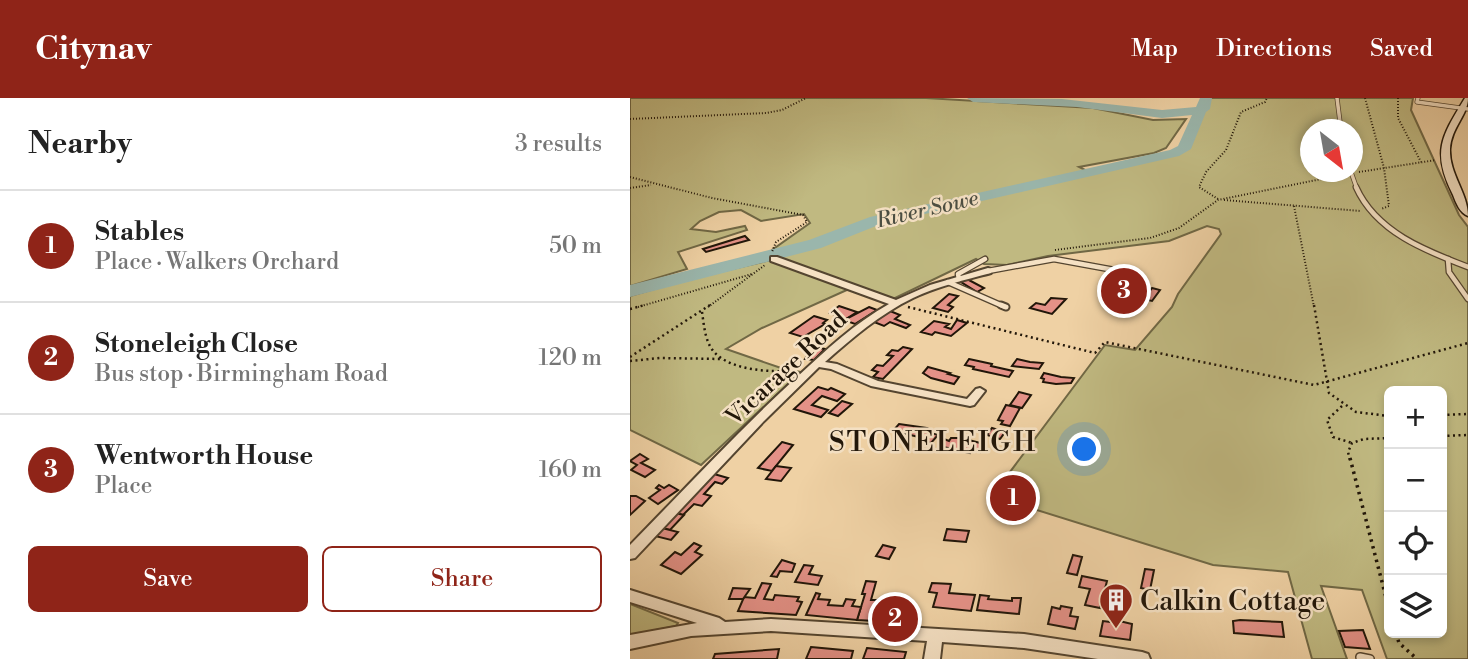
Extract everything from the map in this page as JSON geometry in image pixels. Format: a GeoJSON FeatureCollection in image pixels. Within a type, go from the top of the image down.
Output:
{"type":"FeatureCollection","features":[{"type":"Feature","properties":{"kind":"main road"},"geometry":{"type":"LineString","coordinates":[[1466,105],[1451,127],[1444,154],[1458,196],[1468,213]]}},
{"type":"Feature","properties":{"kind":"street"},"geometry":{"type":"LineString","coordinates":[[772,254],[896,303]]}},
{"type":"Feature","properties":{"kind":"street","name":"Vicarage Road"},"geometry":{"type":"LineString","coordinates":[[630,554],[636,537],[814,366],[872,319],[896,303],[948,282],[988,271]]}},
{"type":"Feature","properties":{"kind":"street"},"geometry":{"type":"LineString","coordinates":[[814,366],[833,366],[875,384],[970,403],[979,391]]}},
{"type":"Feature","properties":{"kind":"street"},"geometry":{"type":"LineString","coordinates":[[630,596],[725,626]]}},
{"type":"Feature","properties":{"kind":"street"},"geometry":{"type":"LineString","coordinates":[[630,642],[725,626],[771,625],[1024,641],[1142,659]]}},
{"type":"Feature","properties":{"kind":"street"},"geometry":{"type":"LineString","coordinates":[[932,659],[936,635]]}},
{"type":"Feature","properties":{"kind":"lane"},"geometry":{"type":"LineString","coordinates":[[1337,98],[1340,119]]}},
{"type":"Feature","properties":{"kind":"lane"},"geometry":{"type":"LineString","coordinates":[[1418,98],[1417,102],[1426,105],[1466,105]]}},
{"type":"Feature","properties":{"kind":"lane"},"geometry":{"type":"LineString","coordinates":[[1353,182],[1369,212],[1398,234],[1448,260],[1468,267]]}},
{"type":"Feature","properties":{"kind":"lane"},"geometry":{"type":"LineString","coordinates":[[959,279],[958,274],[985,259]]}},
{"type":"Feature","properties":{"kind":"lane"},"geometry":{"type":"LineString","coordinates":[[988,271],[1054,259],[1136,274],[1142,277],[1143,282]]}},
{"type":"Feature","properties":{"kind":"lane"},"geometry":{"type":"LineString","coordinates":[[1448,260],[1449,272],[1468,299]]}},
{"type":"Feature","properties":{"kind":"lane"},"geometry":{"type":"LineString","coordinates":[[948,282],[1006,307]]}},
{"type":"Feature","properties":{"kind":"lane"},"geometry":{"type":"LineString","coordinates":[[1360,657],[1370,659]]}},
{"type":"Feature","properties":{"kind":"path"},"geometry":{"type":"LineString","coordinates":[[630,119],[766,113],[782,110],[806,98]]}},
{"type":"Feature","properties":{"kind":"path"},"geometry":{"type":"LineString","coordinates":[[1267,98],[1265,102],[1241,112],[1226,150],[1206,172],[1199,187],[1218,200],[1369,212],[1389,206],[1384,168],[1365,98]]}},
{"type":"Feature","properties":{"kind":"path"},"geometry":{"type":"LineString","coordinates":[[1398,98],[1398,118],[1421,162]]}},
{"type":"Feature","properties":{"kind":"path"},"geometry":{"type":"LineString","coordinates":[[1363,171],[1445,161]]}},
{"type":"Feature","properties":{"kind":"path"},"geometry":{"type":"LineString","coordinates":[[630,177],[803,215],[807,222],[776,242],[772,254],[755,273],[630,359]]}},
{"type":"Feature","properties":{"kind":"path"},"geometry":{"type":"LineString","coordinates":[[1050,251],[1143,238],[1175,230],[1195,219],[1208,205],[1218,200],[1304,182]]}},
{"type":"Feature","properties":{"kind":"path"},"geometry":{"type":"LineString","coordinates":[[630,188],[654,184]]}},
{"type":"Feature","properties":{"kind":"path"},"geometry":{"type":"LineString","coordinates":[[1294,206],[1329,381],[1329,393],[1342,406],[1355,412],[1384,415]]}},
{"type":"Feature","properties":{"kind":"path"},"geometry":{"type":"LineString","coordinates":[[630,309],[755,273]]}},
{"type":"Feature","properties":{"kind":"path"},"geometry":{"type":"LineString","coordinates":[[896,303],[1095,354],[1105,342],[1314,385],[1468,343]]}},
{"type":"Feature","properties":{"kind":"path"},"geometry":{"type":"LineString","coordinates":[[702,311],[708,339],[716,354],[723,359]]}},
{"type":"Feature","properties":{"kind":"path"},"geometry":{"type":"LineString","coordinates":[[630,359],[723,359],[759,370],[779,372],[814,366]]}},
{"type":"Feature","properties":{"kind":"path"},"geometry":{"type":"LineString","coordinates":[[1342,406],[1327,420],[1333,436],[1352,443],[1364,439],[1384,438]]}},
{"type":"Feature","properties":{"kind":"path"},"geometry":{"type":"LineString","coordinates":[[1447,415],[1468,414]]}},
{"type":"Feature","properties":{"kind":"path"},"geometry":{"type":"LineString","coordinates":[[1447,436],[1468,435]]}},
{"type":"Feature","properties":{"kind":"path"},"geometry":{"type":"LineString","coordinates":[[1352,443],[1348,452],[1384,589]]}},
{"type":"Feature","properties":{"kind":"path"},"geometry":{"type":"LineString","coordinates":[[1398,638],[1399,643],[1418,659]]}},
{"type":"Feature","properties":{"kind":"shaded area"},"geometry":{"type":"Polygon","coordinates":[[[630,98],[926,98],[1093,108],[1153,120],[1186,119],[1166,148],[1154,153],[1079,167],[1087,171],[1184,149],[1206,98],[1413,98],[1411,110],[1459,215],[1468,227],[1468,659],[1387,659],[1362,590],[1321,586],[1347,659],[1312,659],[1288,572],[1213,565],[992,496],[1105,345],[1135,350],[1172,307],[1178,294],[1221,234],[1219,229],[1207,226],[1169,241],[1048,256],[1007,265],[984,264],[976,259],[891,300],[774,257],[772,250],[810,223],[804,214],[761,221],[741,210],[719,212],[700,221],[691,229],[716,232],[745,226],[747,230],[678,252],[687,269],[630,286],[630,98]]]}},
{"type":"Feature","properties":{"kind":"shaded area"},"geometry":{"type":"Polygon","coordinates":[[[771,260],[849,289],[762,328],[726,349],[801,372],[701,465],[630,430],[630,296],[771,260]]]}},
{"type":"Feature","properties":{"kind":"shaded area"},"geometry":{"type":"Polygon","coordinates":[[[630,604],[678,623],[676,626],[630,635],[630,604]]]}},
{"type":"Feature","properties":{"kind":"building"},"geometry":{"type":"Polygon","coordinates":[[[745,236],[749,240],[706,252],[703,249],[745,236]]]}},
{"type":"Feature","properties":{"kind":"building"},"geometry":{"type":"Polygon","coordinates":[[[967,279],[984,288],[977,292],[961,282],[967,279]]]}},
{"type":"Feature","properties":{"kind":"building"},"geometry":{"type":"Polygon","coordinates":[[[1122,281],[1139,285],[1129,297],[1143,301],[1140,305],[1108,297],[1122,281]]]}},
{"type":"Feature","properties":{"kind":"building"},"geometry":{"type":"Polygon","coordinates":[[[1152,288],[1160,290],[1152,301],[1143,299],[1152,288]]]}},
{"type":"Feature","properties":{"kind":"building"},"geometry":{"type":"Polygon","coordinates":[[[949,294],[958,296],[948,305],[953,307],[948,312],[933,308],[949,294]]]}},
{"type":"Feature","properties":{"kind":"building"},"geometry":{"type":"Polygon","coordinates":[[[1051,298],[1066,299],[1052,314],[1030,308],[1036,303],[1045,305],[1051,298]]]}},
{"type":"Feature","properties":{"kind":"building"},"geometry":{"type":"Polygon","coordinates":[[[839,306],[857,312],[846,319],[830,313],[839,306]]]}},
{"type":"Feature","properties":{"kind":"building"},"geometry":{"type":"Polygon","coordinates":[[[869,307],[877,310],[855,324],[844,320],[869,307]]]}},
{"type":"Feature","properties":{"kind":"building"},"geometry":{"type":"Polygon","coordinates":[[[890,311],[900,315],[895,319],[910,325],[906,328],[890,322],[884,326],[874,322],[890,311]]]}},
{"type":"Feature","properties":{"kind":"building"},"geometry":{"type":"Polygon","coordinates":[[[814,316],[827,320],[823,323],[825,324],[803,337],[790,333],[814,316]]]}},
{"type":"Feature","properties":{"kind":"building"},"geometry":{"type":"Polygon","coordinates":[[[957,320],[967,323],[951,336],[921,332],[934,321],[949,324],[945,327],[951,329],[957,320]]]}},
{"type":"Feature","properties":{"kind":"building"},"geometry":{"type":"Polygon","coordinates":[[[813,347],[825,349],[814,360],[805,359],[813,347]]]}},
{"type":"Feature","properties":{"kind":"building"},"geometry":{"type":"Polygon","coordinates":[[[903,347],[912,349],[883,379],[873,377],[878,372],[872,370],[877,365],[883,366],[893,356],[887,355],[892,350],[898,351],[903,347]]]}},
{"type":"Feature","properties":{"kind":"building"},"geometry":{"type":"Polygon","coordinates":[[[969,359],[1013,371],[1009,377],[973,369],[974,367],[965,365],[969,359]]]}},
{"type":"Feature","properties":{"kind":"building"},"geometry":{"type":"Polygon","coordinates":[[[1017,359],[1043,363],[1039,369],[1012,366],[1017,359]]]}},
{"type":"Feature","properties":{"kind":"building"},"geometry":{"type":"Polygon","coordinates":[[[928,367],[959,377],[954,384],[931,378],[923,373],[928,367]]]}},
{"type":"Feature","properties":{"kind":"building"},"geometry":{"type":"Polygon","coordinates":[[[1044,373],[1074,378],[1071,383],[1043,382],[1044,379],[1041,378],[1044,373]]]}},
{"type":"Feature","properties":{"kind":"building"},"geometry":{"type":"Polygon","coordinates":[[[818,387],[828,390],[831,388],[845,394],[837,401],[822,396],[812,405],[828,410],[821,417],[794,409],[818,387]]]}},
{"type":"Feature","properties":{"kind":"building"},"geometry":{"type":"Polygon","coordinates":[[[1019,392],[1031,395],[1022,408],[1010,405],[1019,392]]]}},
{"type":"Feature","properties":{"kind":"building"},"geometry":{"type":"Polygon","coordinates":[[[842,401],[852,404],[838,416],[829,413],[842,401]]]}},
{"type":"Feature","properties":{"kind":"building"},"geometry":{"type":"Polygon","coordinates":[[[1006,405],[1020,408],[1010,426],[1001,424],[1003,421],[998,420],[1006,405]]]}},
{"type":"Feature","properties":{"kind":"building"},"geometry":{"type":"Polygon","coordinates":[[[899,424],[927,428],[925,431],[938,435],[931,443],[921,441],[923,438],[893,431],[899,424]]]}},
{"type":"Feature","properties":{"kind":"building"},"geometry":{"type":"Polygon","coordinates":[[[992,428],[1005,432],[1000,439],[987,435],[992,428]]]}},
{"type":"Feature","properties":{"kind":"building"},"geometry":{"type":"Polygon","coordinates":[[[951,438],[984,444],[980,452],[972,450],[970,453],[939,446],[944,439],[949,441],[951,438]]]}},
{"type":"Feature","properties":{"kind":"building"},"geometry":{"type":"Polygon","coordinates":[[[782,442],[793,445],[772,471],[758,468],[782,442]]]}},
{"type":"Feature","properties":{"kind":"building"},"geometry":{"type":"Polygon","coordinates":[[[640,454],[648,459],[641,463],[655,470],[645,477],[631,470],[637,465],[630,461],[640,454]]]}},
{"type":"Feature","properties":{"kind":"building"},"geometry":{"type":"Polygon","coordinates":[[[776,466],[791,468],[781,481],[766,479],[776,466]]]}},
{"type":"Feature","properties":{"kind":"building"},"geometry":{"type":"Polygon","coordinates":[[[714,474],[728,478],[722,484],[715,482],[704,494],[711,496],[702,506],[694,504],[683,515],[675,513],[714,474]]]}},
{"type":"Feature","properties":{"kind":"building"},"geometry":{"type":"Polygon","coordinates":[[[659,485],[664,488],[669,485],[678,490],[658,504],[649,498],[660,490],[656,488],[659,485]]]}},
{"type":"Feature","properties":{"kind":"building"},"geometry":{"type":"Polygon","coordinates":[[[998,490],[1031,500],[1027,506],[994,495],[998,490]]]}},
{"type":"Feature","properties":{"kind":"building"},"geometry":{"type":"Polygon","coordinates":[[[630,496],[645,501],[630,515],[630,496]]]}},
{"type":"Feature","properties":{"kind":"building"},"geometry":{"type":"Polygon","coordinates":[[[675,513],[684,515],[670,530],[662,528],[675,513]]]}},
{"type":"Feature","properties":{"kind":"building"},"geometry":{"type":"Polygon","coordinates":[[[662,528],[678,532],[671,540],[655,536],[662,528]]]}},
{"type":"Feature","properties":{"kind":"building"},"geometry":{"type":"Polygon","coordinates":[[[947,529],[969,531],[966,542],[944,540],[947,529]]]}},
{"type":"Feature","properties":{"kind":"building"},"geometry":{"type":"Polygon","coordinates":[[[694,543],[701,546],[695,552],[702,555],[681,574],[661,565],[675,552],[681,555],[694,543]]]}},
{"type":"Feature","properties":{"kind":"building"},"geometry":{"type":"Polygon","coordinates":[[[883,545],[895,548],[889,559],[876,556],[883,545]]]}},
{"type":"Feature","properties":{"kind":"building"},"geometry":{"type":"Polygon","coordinates":[[[1073,555],[1082,557],[1077,575],[1067,573],[1073,555]]]}},
{"type":"Feature","properties":{"kind":"building"},"geometry":{"type":"Polygon","coordinates":[[[782,560],[795,564],[792,572],[780,571],[777,577],[771,576],[782,560]]]}},
{"type":"Feature","properties":{"kind":"building"},"geometry":{"type":"Polygon","coordinates":[[[804,565],[813,566],[809,574],[822,576],[818,585],[795,582],[804,565]]]}},
{"type":"Feature","properties":{"kind":"building"},"geometry":{"type":"Polygon","coordinates":[[[1145,569],[1154,570],[1150,590],[1141,588],[1145,569]]]}},
{"type":"Feature","properties":{"kind":"building"},"geometry":{"type":"Polygon","coordinates":[[[1082,576],[1107,581],[1100,608],[1085,605],[1090,589],[1079,587],[1082,576]]]}},
{"type":"Feature","properties":{"kind":"building"},"geometry":{"type":"Polygon","coordinates":[[[866,581],[876,582],[871,600],[888,600],[890,594],[898,595],[893,622],[857,620],[866,581]]]}},
{"type":"Feature","properties":{"kind":"building"},"geometry":{"type":"Polygon","coordinates":[[[762,583],[771,584],[764,599],[773,600],[775,595],[799,597],[797,601],[802,602],[796,615],[738,611],[744,597],[755,598],[762,583]]]}},
{"type":"Feature","properties":{"kind":"building"},"geometry":{"type":"Polygon","coordinates":[[[932,583],[951,584],[949,593],[975,595],[971,611],[933,607],[937,593],[929,592],[932,583]]]}},
{"type":"Feature","properties":{"kind":"building"},"geometry":{"type":"Polygon","coordinates":[[[733,588],[750,589],[743,599],[729,599],[733,588]]]}},
{"type":"Feature","properties":{"kind":"building"},"geometry":{"type":"Polygon","coordinates":[[[816,593],[820,594],[818,599],[830,600],[828,605],[843,606],[846,599],[855,600],[852,606],[861,607],[857,620],[806,615],[816,593]]]}},
{"type":"Feature","properties":{"kind":"building"},"geometry":{"type":"Polygon","coordinates":[[[980,595],[989,596],[988,599],[1012,601],[1012,598],[1021,598],[1019,614],[977,610],[980,595]]]}},
{"type":"Feature","properties":{"kind":"building"},"geometry":{"type":"Polygon","coordinates":[[[1061,606],[1072,608],[1070,616],[1078,617],[1075,629],[1048,624],[1052,607],[1060,609],[1061,606]]]}},
{"type":"Feature","properties":{"kind":"building","name":"Calkin Cottage"},"geometry":{"type":"Polygon","coordinates":[[[1111,619],[1132,624],[1130,640],[1100,636],[1103,621],[1111,622],[1111,619]]]}},
{"type":"Feature","properties":{"kind":"building"},"geometry":{"type":"Polygon","coordinates":[[[1233,621],[1282,622],[1284,637],[1234,633],[1233,621]]]}},
{"type":"Feature","properties":{"kind":"building"},"geometry":{"type":"Polygon","coordinates":[[[1363,630],[1370,649],[1345,647],[1339,631],[1363,630]]]}},
{"type":"Feature","properties":{"kind":"building"},"geometry":{"type":"Polygon","coordinates":[[[811,647],[853,651],[851,659],[806,659],[811,647]]]}},
{"type":"Feature","properties":{"kind":"building"},"geometry":{"type":"Polygon","coordinates":[[[867,648],[906,652],[904,659],[863,659],[867,648]]]}},
{"type":"Feature","properties":{"kind":"building"},"geometry":{"type":"Polygon","coordinates":[[[779,649],[777,659],[713,659],[715,654],[779,649]]]}},
{"type":"Feature","properties":{"kind":"waterway"},"geometry":{"type":"LineString","coordinates":[[973,98],[1077,104],[1162,114],[1201,110]]}},
{"type":"Feature","properties":{"kind":"waterway"},"geometry":{"type":"LineString","coordinates":[[1201,110],[1206,98]]}},
{"type":"Feature","properties":{"kind":"waterway","name":"River Sowe"},"geometry":{"type":"LineString","coordinates":[[630,291],[815,244],[876,220],[1174,153],[1184,149],[1201,110]]}},
{"type":"Feature","properties":{"kind":"place","name":"Wentworth House"},"geometry":{"type":"Point","coordinates":[1124,291]}},
{"type":"Feature","properties":{"kind":"place","name":"Stables"},"geometry":{"type":"Point","coordinates":[1013,498]}},
{"type":"Feature","properties":{"kind":"place","name":"Stoneleigh Close"},"geometry":{"type":"Point","coordinates":[895,619]}},
{"type":"Feature","properties":{"kind":"place","name":"Calkin Cottage"},"geometry":{"type":"Point","coordinates":[1116,630]}},
{"type":"Feature","properties":{"kind":"district","name":"STONELEIGH"},"geometry":{"type":"Point","coordinates":[933,441]}}]}
